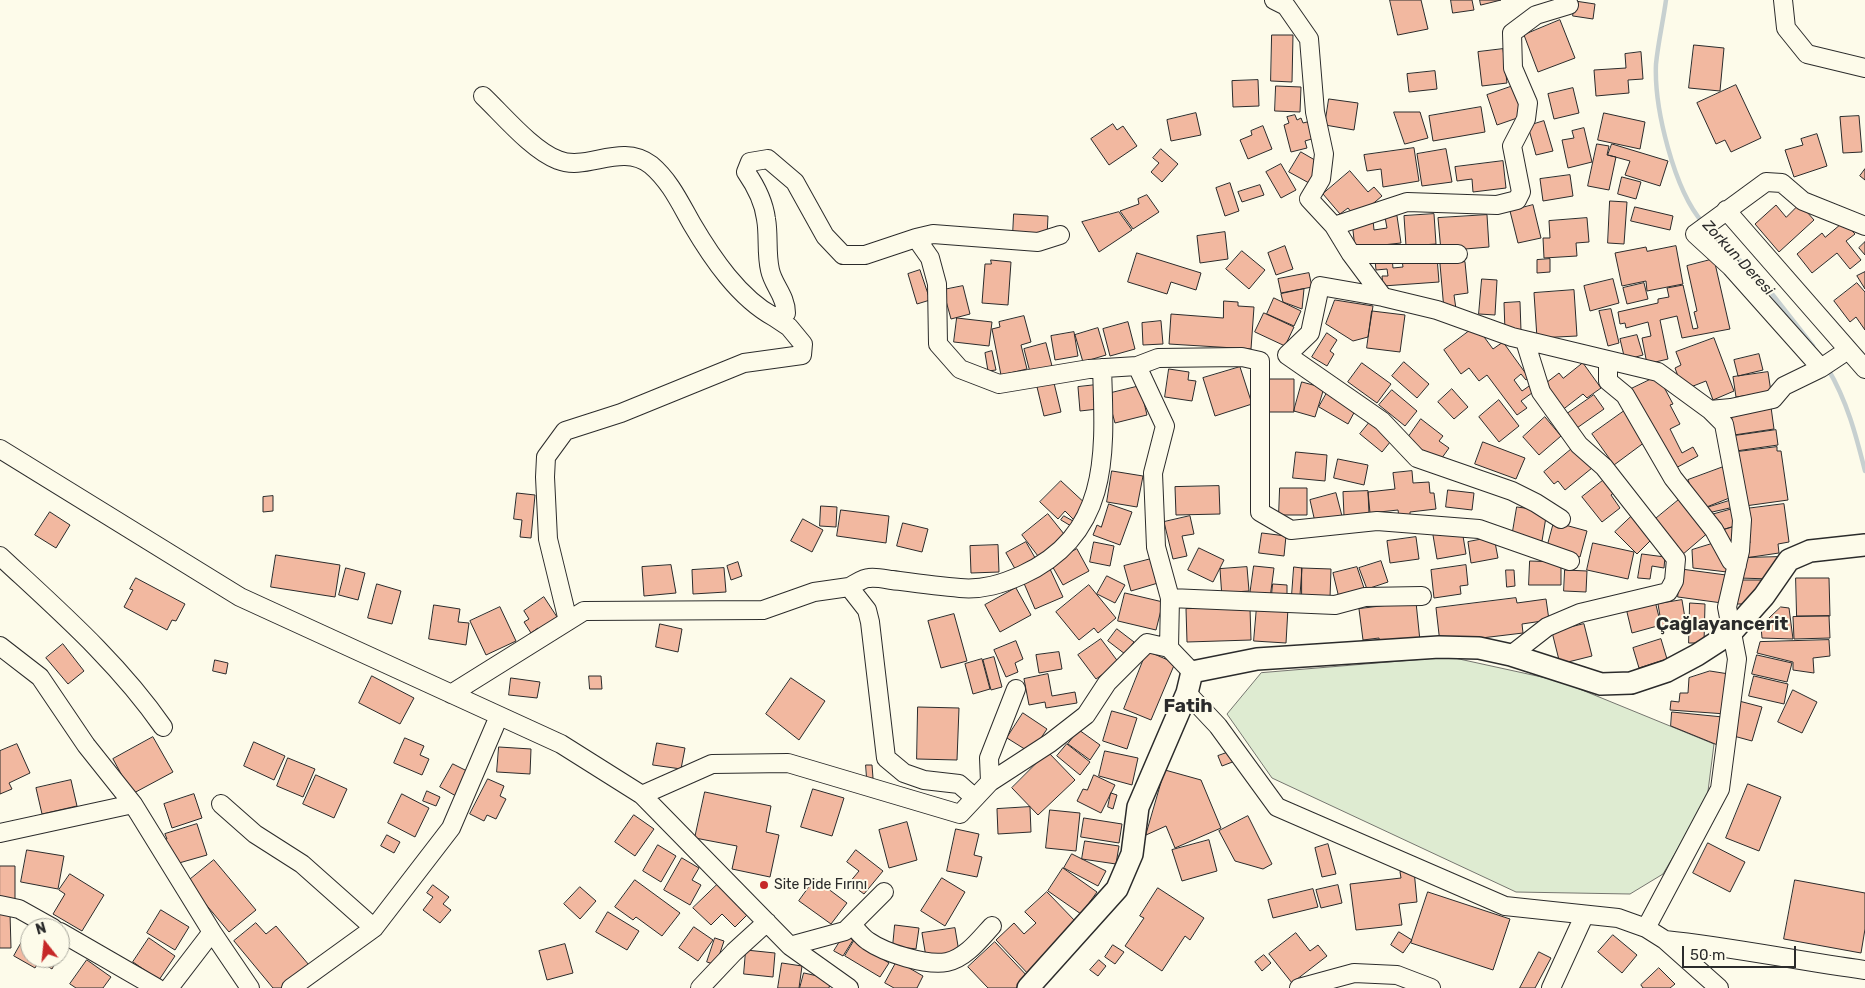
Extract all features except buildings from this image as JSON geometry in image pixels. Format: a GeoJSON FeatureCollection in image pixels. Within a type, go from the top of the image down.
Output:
{"type":"FeatureCollection","features":[{"type":"Feature","properties":{"kind":"main road"},"geometry":{"type":"LineString","coordinates":[[1028,988],[1117,889],[1132,854],[1138,807],[1186,693],[1192,672],[1257,659],[1404,649],[1479,648],[1511,655],[1601,684],[1631,683],[1667,671],[1732,633],[1764,596],[1789,560],[1810,551],[1858,545]]}},
{"type":"Feature","properties":{"kind":"street"},"geometry":{"type":"LineString","coordinates":[[1274,0],[1286,6],[1309,38],[1315,112],[1324,154],[1321,179],[1309,199],[1334,226],[1351,254],[1383,297]]}},
{"type":"Feature","properties":{"kind":"street"},"geometry":{"type":"LineString","coordinates":[[1783,0],[1786,28],[1807,54],[1865,68]]}},
{"type":"Feature","properties":{"kind":"street"},"geometry":{"type":"LineString","coordinates":[[1334,226],[1407,202],[1497,205],[1517,200],[1521,192],[1512,146],[1526,119],[1528,103],[1513,68],[1512,33],[1536,15],[1569,5]]}},
{"type":"Feature","properties":{"kind":"street"},"geometry":{"type":"LineString","coordinates":[[483,96],[531,142],[558,160],[576,163],[604,157],[626,156],[650,164],[673,188],[710,252],[740,290],[756,308],[790,327],[803,344],[802,355],[744,363],[621,413],[565,431],[546,457],[544,478],[548,539],[568,622]]}},
{"type":"Feature","properties":{"kind":"street"},"geometry":{"type":"LineString","coordinates":[[774,317],[786,313],[786,305],[770,272],[766,239],[766,218],[754,184],[746,172],[750,162],[768,159],[782,169],[795,182],[825,236],[843,255],[865,255],[933,234],[1038,242],[1060,236]]}},
{"type":"Feature","properties":{"kind":"street"},"geometry":{"type":"LineString","coordinates":[[1820,368],[1731,267],[1695,234],[1766,182],[1782,182],[1803,201],[1865,226]]}},
{"type":"Feature","properties":{"kind":"street"},"geometry":{"type":"LineString","coordinates":[[1726,210],[1865,369]]}},
{"type":"Feature","properties":{"kind":"street"},"geometry":{"type":"LineString","coordinates":[[916,238],[930,258],[937,284],[938,344],[960,369],[999,384],[1102,368],[1137,366],[1158,358],[1242,357],[1260,361],[1288,356],[1310,332],[1320,286],[1383,297],[1437,310],[1525,341],[1608,362],[1658,372],[1710,410],[1724,424],[1742,520],[1737,565],[1727,606],[1737,659],[1720,789],[1646,928]]}},
{"type":"Feature","properties":{"kind":"street"},"geometry":{"type":"LineString","coordinates":[[1351,254],[1458,254]]}},
{"type":"Feature","properties":{"kind":"street"},"geometry":{"type":"LineString","coordinates":[[1511,655],[1547,627],[1580,613],[1668,592],[1674,581],[1676,569],[1676,559],[1661,539],[1604,467],[1578,445],[1541,392],[1525,341]]}},
{"type":"Feature","properties":{"kind":"street"},"geometry":{"type":"LineString","coordinates":[[1710,410],[1731,408],[1773,399],[1784,386],[1820,368],[1848,350]]}},
{"type":"Feature","properties":{"kind":"street"},"geometry":{"type":"LineString","coordinates":[[1288,356],[1382,421],[1417,458],[1512,491],[1561,519]]}},
{"type":"Feature","properties":{"kind":"street"},"geometry":{"type":"LineString","coordinates":[[1260,361],[1260,512],[1291,530],[1377,521],[1479,529],[1570,561]]}},
{"type":"Feature","properties":{"kind":"street"},"geometry":{"type":"LineString","coordinates":[[1608,362],[1608,381],[1625,395],[1672,478],[1714,530],[1731,561],[1737,565]]}},
{"type":"Feature","properties":{"kind":"street"},"geometry":{"type":"LineString","coordinates":[[1137,366],[1165,426],[1153,473],[1156,547],[1170,598],[1169,648]]}},
{"type":"Feature","properties":{"kind":"street"},"geometry":{"type":"LineString","coordinates":[[451,694],[584,611],[762,610],[814,592],[848,587],[869,578],[962,588],[980,588],[1005,584],[1040,568],[1061,552],[1077,534],[1091,509],[1099,474],[1103,423],[1102,368]]}},
{"type":"Feature","properties":{"kind":"street"},"geometry":{"type":"LineString","coordinates":[[0,449],[240,596],[561,744],[642,796],[790,946],[849,988]]}},
{"type":"Feature","properties":{"kind":"street"},"geometry":{"type":"LineString","coordinates":[[0,556],[93,644],[138,692],[163,727]]}},
{"type":"Feature","properties":{"kind":"street"},"geometry":{"type":"LineString","coordinates":[[848,587],[867,610],[870,622],[886,758],[904,773],[924,780],[959,784],[976,798]]}},
{"type":"Feature","properties":{"kind":"street"},"geometry":{"type":"LineString","coordinates":[[1170,598],[1335,605],[1365,597],[1422,596]]}},
{"type":"Feature","properties":{"kind":"street"},"geometry":{"type":"LineString","coordinates":[[642,796],[712,764],[788,762],[960,814],[990,782],[1050,743],[1086,715],[1107,683],[1147,643],[1169,648],[1192,672]]}},
{"type":"Feature","properties":{"kind":"street"},"geometry":{"type":"LineString","coordinates":[[0,646],[40,677],[86,745],[132,804],[212,932],[250,988]]}},
{"type":"Feature","properties":{"kind":"street"},"geometry":{"type":"LineString","coordinates":[[990,782],[989,758],[1016,689]]}},
{"type":"Feature","properties":{"kind":"street"},"geometry":{"type":"LineString","coordinates":[[1186,693],[1218,726],[1277,807],[1505,906],[1584,916],[1618,918],[1646,928],[1664,940],[1719,988]]}},
{"type":"Feature","properties":{"kind":"street"},"geometry":{"type":"LineString","coordinates":[[291,988],[374,928],[451,828],[499,716]]}},
{"type":"Feature","properties":{"kind":"street"},"geometry":{"type":"LineString","coordinates":[[0,833],[132,804]]}},
{"type":"Feature","properties":{"kind":"street"},"geometry":{"type":"LineString","coordinates":[[222,804],[255,834],[302,864],[374,928]]}},
{"type":"Feature","properties":{"kind":"street"},"geometry":{"type":"LineString","coordinates":[[790,946],[845,931],[884,892]]}},
{"type":"Feature","properties":{"kind":"street"},"geometry":{"type":"LineString","coordinates":[[0,905],[19,909],[35,918]]}},
{"type":"Feature","properties":{"kind":"street"},"geometry":{"type":"LineString","coordinates":[[1551,988],[1584,916]]}},
{"type":"Feature","properties":{"kind":"street"},"geometry":{"type":"LineString","coordinates":[[700,988],[734,952],[767,922]]}},
{"type":"Feature","properties":{"kind":"street"},"geometry":{"type":"LineString","coordinates":[[852,925],[868,941],[893,953],[922,961],[947,962],[971,949],[992,926]]}},
{"type":"Feature","properties":{"kind":"street"},"geometry":{"type":"LineString","coordinates":[[169,988],[212,932]]}},
{"type":"Feature","properties":{"kind":"street"},"geometry":{"type":"LineString","coordinates":[[70,938],[156,988]]}},
{"type":"Feature","properties":{"kind":"street"},"geometry":{"type":"LineString","coordinates":[[1664,940],[1727,947],[1777,958],[1865,970]]}},
{"type":"Feature","properties":{"kind":"street"},"geometry":{"type":"LineString","coordinates":[[1298,988],[1354,973],[1397,975],[1431,988]]}},
{"type":"Feature","properties":{"kind":"green space"},"geometry":{"type":"Polygon","coordinates":[[[1450,657],[1560,681],[1714,744],[1707,799],[1663,874],[1630,894],[1516,892],[1272,778],[1227,714],[1261,673],[1450,657]]]}},
{"type":"Feature","properties":{"kind":"waterway","name":"Zorkun Deresi"},"geometry":{"type":"LineString","coordinates":[[1666,0],[1656,64],[1658,103],[1662,125],[1675,170],[1683,190],[1703,223]]}},
{"type":"Feature","properties":{"kind":"waterway","name":"Zorkun Deresi"},"geometry":{"type":"LineString","coordinates":[[1708,229],[1765,285],[1813,346]]}},
{"type":"Feature","properties":{"kind":"waterway","name":"Zorkun Deresi"},"geometry":{"type":"LineString","coordinates":[[1828,369],[1846,406],[1865,471]]}},
{"type":"Feature","properties":{"kind":"place","name":"Site Pide Fırını"},"geometry":{"type":"Point","coordinates":[764,885]}},
{"type":"Feature","properties":{"kind":"district","name":"Çağlayancerit"},"geometry":{"type":"Point","coordinates":[1722,625]}},
{"type":"Feature","properties":{"kind":"district","name":"Fatih"},"geometry":{"type":"Point","coordinates":[1188,707]}}]}
